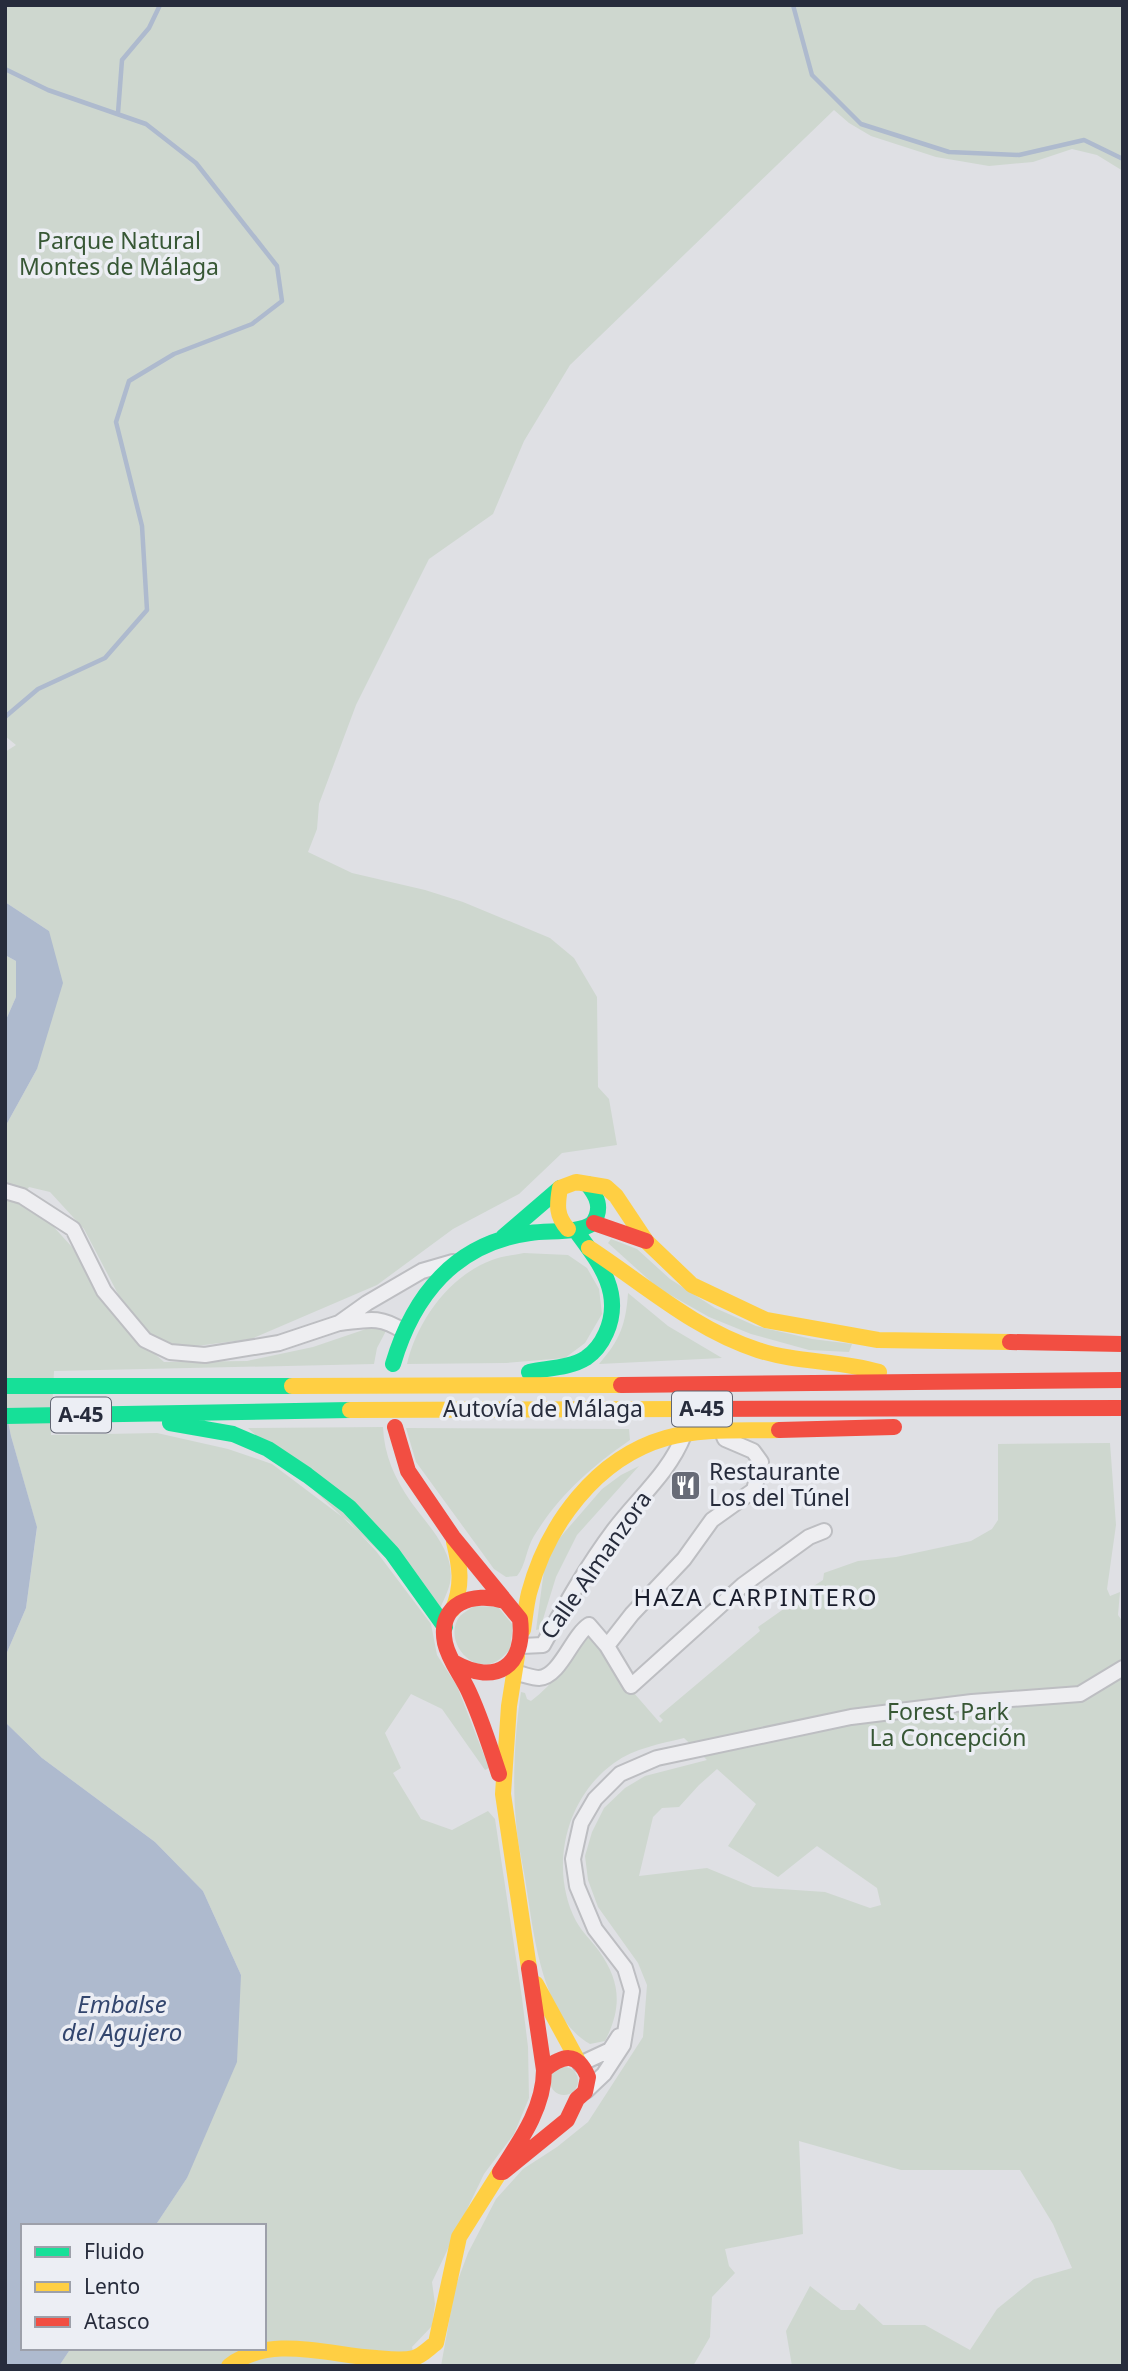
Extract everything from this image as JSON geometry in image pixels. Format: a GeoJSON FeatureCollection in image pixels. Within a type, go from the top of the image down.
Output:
{"type":"FeatureCollection","features":[{"type":"Feature","properties":{"kind":"main road"},"geometry":{"type":"LineString","coordinates":[[498,1241],[560,1188],[576,1182],[606,1187],[646,1241],[692,1285],[766,1320],[878,1339],[1123,1344]]}},
{"type":"Feature","properties":{"kind":"main road"},"geometry":{"type":"LineString","coordinates":[[393,1364],[403,1331],[424,1295],[461,1259],[498,1241],[520,1234],[585,1229],[594,1223],[600,1206],[598,1194],[587,1184]]}},
{"type":"Feature","properties":{"kind":"main road"},"geometry":{"type":"LineString","coordinates":[[560,1188],[556,1207],[559,1221],[589,1248],[615,1264],[661,1300],[714,1331],[759,1350],[803,1360],[855,1364],[904,1380]]}},
{"type":"Feature","properties":{"kind":"main road"},"geometry":{"type":"LineString","coordinates":[[594,1223],[646,1241]]}},
{"type":"Feature","properties":{"kind":"main road"},"geometry":{"type":"LineString","coordinates":[[476,1386],[568,1366],[588,1357],[602,1341],[611,1321],[612,1291],[589,1248]]}},
{"type":"Feature","properties":{"kind":"main road","name":"Autovía de Málaga"},"geometry":{"type":"LineString","coordinates":[[5,1386],[476,1386],[1123,1380]]}},
{"type":"Feature","properties":{"kind":"main road","name":"Autovía de Málaga"},"geometry":{"type":"LineString","coordinates":[[5,1416],[151,1416],[528,1408],[1123,1408]]}},
{"type":"Feature","properties":{"kind":"main road"},"geometry":{"type":"LineString","coordinates":[[151,1416],[233,1434],[268,1449],[307,1475],[349,1507],[392,1553],[445,1627]]}},
{"type":"Feature","properties":{"kind":"main road"},"geometry":{"type":"LineString","coordinates":[[395,1427],[408,1472],[453,1537],[520,1619],[521,1644],[510,1665],[488,1674],[476,1674],[455,1663]]}},
{"type":"Feature","properties":{"kind":"main road"},"geometry":{"type":"LineString","coordinates":[[266,2350],[283,2348],[378,2358],[412,2358],[421,2355],[436,2343],[459,2237],[526,2133],[544,2088],[544,2070],[503,1788],[509,1706],[528,1594],[542,1555],[559,1523],[578,1498],[604,1473],[629,1455],[663,1440],[721,1431],[911,1427]]}},
{"type":"Feature","properties":{"kind":"main road"},"geometry":{"type":"LineString","coordinates":[[453,1537],[461,1572],[460,1593],[445,1627],[444,1640],[490,1743],[503,1788]]}},
{"type":"Feature","properties":{"kind":"main road"},"geometry":{"type":"LineString","coordinates":[[453,1609],[472,1596],[483,1594],[505,1601]]}},
{"type":"Feature","properties":{"kind":"main road"},"geometry":{"type":"LineString","coordinates":[[503,2172],[567,2120],[588,2077],[530,1973]]}},
{"type":"Feature","properties":{"kind":"main road"},"geometry":{"type":"LineString","coordinates":[[544,2070],[558,2059],[567,2057],[579,2062]]}},
{"type":"Feature","properties":{"kind":"main road"},"geometry":{"type":"LineString","coordinates":[[544,2088],[549,2096],[558,2102],[568,2103],[581,2096]]}},
{"type":"Feature","properties":{"kind":"main road"},"geometry":{"type":"LineString","coordinates":[[229,2366],[234,2359],[265,2350]]}},
{"type":"Feature","properties":{"kind":"street"},"geometry":{"type":"LineString","coordinates":[[5,1191],[22,1196],[73,1229],[104,1291],[145,1340],[170,1352],[205,1355],[279,1343],[339,1323],[376,1318],[403,1331]]}},
{"type":"Feature","properties":{"kind":"street"},"geometry":{"type":"LineString","coordinates":[[339,1323],[422,1271],[461,1259]]}},
{"type":"Feature","properties":{"kind":"street"},"geometry":{"type":"LineString","coordinates":[[607,1646],[632,1614],[684,1559],[712,1520],[754,1490],[761,1462],[753,1451],[725,1439],[721,1431]]}},
{"type":"Feature","properties":{"kind":"street","name":"Calle Almanzora"},"geometry":{"type":"LineString","coordinates":[[521,1644],[543,1645],[573,1590],[614,1530],[675,1457],[684,1435]]}},
{"type":"Feature","properties":{"kind":"street"},"geometry":{"type":"LineString","coordinates":[[516,1673],[540,1678],[551,1673],[580,1630],[589,1625],[607,1646],[631,1686],[743,1585],[809,1537],[824,1531]]}},
{"type":"Feature","properties":{"kind":"street"},"geometry":{"type":"LineString","coordinates":[[581,2096],[604,2074],[623,2045],[629,2020],[632,1991],[625,1968],[595,1929],[577,1886],[573,1859],[581,1823],[595,1798],[620,1774],[657,1758],[852,1717],[972,1702],[1080,1694],[1123,1668]]}},
{"type":"Feature","properties":{"kind":"street"},"geometry":{"type":"LineString","coordinates":[[579,2062],[610,2050],[629,2020]]}},
{"type":"Feature","properties":{"kind":"green space","name":"Parque Natural Montes de Málaga"},"geometry":{"type":"Polygon","coordinates":[[[5,5],[1123,5],[1123,171],[1097,155],[1072,149],[1033,162],[989,166],[936,157],[871,136],[834,110],[570,365],[524,441],[493,514],[429,559],[356,705],[319,804],[317,829],[308,852],[352,873],[463,902],[550,938],[574,958],[597,997],[598,1087],[609,1099],[617,1145],[562,1153],[519,1194],[453,1229],[377,1285],[251,1339],[181,1348],[146,1335],[128,1313],[84,1229],[50,1192],[29,1187],[17,1203],[52,1225],[72,1247],[103,1303],[119,1322],[164,1362],[247,1361],[313,1347],[366,1329],[387,1329],[377,1348],[374,1364],[54,1371],[51,1435],[157,1433],[228,1449],[272,1464],[349,1522],[376,1551],[431,1624],[437,1655],[457,1686],[489,1768],[485,1770],[442,1709],[411,1694],[385,1733],[401,1768],[393,1773],[421,1819],[452,1830],[488,1811],[495,1819],[528,2047],[529,2098],[514,2134],[484,2174],[432,2282],[435,2304],[432,2326],[412,2347],[417,2366],[59,2366],[70,2350],[266,2350],[266,2224],[156,2224],[187,2178],[241,1975],[203,1891],[155,1842],[42,1758],[5,1722],[5,1657],[26,1608],[37,1528],[5,1406],[5,1127],[37,1069],[49,931],[5,902],[5,752],[16,745],[5,736],[5,5]]]}},
{"type":"Feature","properties":{"kind":"green space"},"geometry":{"type":"Polygon","coordinates":[[[5,955],[16,961],[16,997],[5,1022],[5,955]]]}},
{"type":"Feature","properties":{"kind":"green space"},"geometry":{"type":"Polygon","coordinates":[[[611,1239],[637,1249],[670,1279],[715,1308],[756,1326],[812,1339],[852,1344],[849,1352],[809,1350],[751,1334],[709,1317],[658,1288],[608,1243],[611,1239]]]}},
{"type":"Feature","properties":{"kind":"green space"},"geometry":{"type":"Polygon","coordinates":[[[524,1253],[568,1255],[587,1268],[599,1289],[602,1314],[585,1343],[565,1358],[506,1363],[407,1364],[418,1332],[437,1302],[449,1289],[476,1267],[524,1253]]]}},
{"type":"Feature","properties":{"kind":"green space"},"geometry":{"type":"Polygon","coordinates":[[[628,1293],[668,1326],[722,1358],[599,1364],[621,1331],[628,1293]]]}},
{"type":"Feature","properties":{"kind":"green space"},"geometry":{"type":"Polygon","coordinates":[[[383,1427],[388,1457],[395,1476],[439,1540],[449,1561],[450,1583],[440,1609],[248,1428],[383,1427]]]}},
{"type":"Feature","properties":{"kind":"green space"},"geometry":{"type":"Polygon","coordinates":[[[406,1428],[629,1429],[630,1440],[589,1471],[565,1495],[534,1536],[517,1576],[506,1577],[494,1569],[416,1462],[406,1428]]]}},
{"type":"Feature","properties":{"kind":"green space","name":"Forest Park La Concepción"},"geometry":{"type":"Polygon","coordinates":[[[1110,1443],[1116,1525],[1107,1589],[1110,1596],[1120,1592],[1118,1615],[1123,1622],[1123,2366],[792,2366],[786,2331],[810,2286],[841,2310],[855,2310],[859,2303],[883,2325],[925,2325],[970,2350],[997,2309],[1034,2279],[1072,2268],[1053,2224],[1020,2170],[901,2170],[799,2141],[803,2234],[725,2249],[729,2266],[735,2273],[712,2297],[710,2337],[693,2366],[441,2366],[455,2288],[468,2253],[496,2199],[523,2169],[588,2122],[643,2037],[647,1985],[638,1963],[598,1907],[588,1880],[585,1856],[592,1832],[604,1808],[625,1788],[645,1776],[707,1760],[684,1738],[639,1750],[614,1763],[597,1778],[573,1815],[563,1857],[568,1901],[578,1925],[606,1962],[617,1995],[611,2029],[605,2041],[590,2044],[574,2031],[561,2015],[551,1995],[537,1950],[518,1837],[514,1790],[521,1692],[531,1701],[555,1679],[588,1635],[598,1637],[627,1685],[660,1723],[663,1720],[659,1716],[760,1631],[758,1627],[785,1608],[784,1605],[823,1580],[824,1573],[858,1561],[896,1557],[971,1541],[992,1529],[998,1520],[998,1444],[1110,1443]],[[717,1769],[679,1807],[662,1808],[653,1817],[639,1876],[707,1868],[753,1887],[825,1892],[870,1908],[881,1905],[877,1888],[817,1846],[778,1877],[728,1846],[756,1804],[717,1769]]]}},
{"type":"Feature","properties":{"kind":"green space"},"geometry":{"type":"Polygon","coordinates":[[[639,1466],[577,1535],[556,1577],[540,1629],[536,1630],[544,1570],[557,1541],[602,1489],[639,1466]]]}},
{"type":"Feature","properties":{"kind":"green space"},"geometry":{"type":"Polygon","coordinates":[[[474,1606],[498,1607],[513,1625],[510,1650],[497,1661],[478,1664],[462,1653],[457,1644],[455,1625],[460,1616],[474,1606]]]}},
{"type":"Feature","properties":{"kind":"green space"},"geometry":{"type":"Polygon","coordinates":[[[564,2067],[574,2071],[578,2081],[574,2091],[564,2095],[554,2091],[550,2081],[554,2071],[564,2067]]]}},
{"type":"Feature","properties":{"kind":"water"},"geometry":{"type":"Polygon","coordinates":[[[5,902],[49,931],[63,983],[37,1069],[5,1127],[5,1022],[16,997],[16,961],[5,955],[5,902]]]}},
{"type":"Feature","properties":{"kind":"water"},"geometry":{"type":"Polygon","coordinates":[[[5,1406],[37,1527],[26,1608],[5,1657],[5,1406]]]}},
{"type":"Feature","properties":{"kind":"water","name":"Embalse del Agujero"},"geometry":{"type":"Polygon","coordinates":[[[5,1722],[42,1758],[155,1842],[203,1891],[241,1975],[237,2062],[187,2178],[156,2224],[21,2224],[21,2350],[70,2350],[59,2366],[5,2366],[5,1722]]]}},
{"type":"Feature","properties":{"kind":"waterway"},"geometry":{"type":"LineString","coordinates":[[118,113],[122,60],[149,28],[160,5]]}},
{"type":"Feature","properties":{"kind":"waterway"},"geometry":{"type":"LineString","coordinates":[[793,5],[812,75],[861,124],[949,152],[1019,155],[1084,140],[1123,159]]}},
{"type":"Feature","properties":{"kind":"waterway"},"geometry":{"type":"LineString","coordinates":[[5,69],[48,90],[146,124],[196,163],[277,266],[282,301],[252,324],[174,354],[129,381],[116,422],[142,526],[147,610],[105,658],[38,689],[5,717]]}},
{"type":"Feature","properties":{"kind":"traffic: fast"},"geometry":{"type":"LineString","coordinates":[[393,1364],[412,1316],[425,1295],[459,1261],[480,1248],[503,1239],[530,1233],[580,1229],[593,1223],[598,1212],[598,1202],[587,1184]]}},
{"type":"Feature","properties":{"kind":"traffic: fast"},"geometry":{"type":"LineString","coordinates":[[503,1237],[560,1188]]}},
{"type":"Feature","properties":{"kind":"traffic: fast"},"geometry":{"type":"LineString","coordinates":[[529,1372],[580,1361],[595,1350],[606,1333],[611,1318],[610,1291],[600,1266],[576,1231]]}},
{"type":"Feature","properties":{"kind":"traffic: fast"},"geometry":{"type":"LineString","coordinates":[[5,1386],[292,1386]]}},
{"type":"Feature","properties":{"kind":"traffic: fast"},"geometry":{"type":"LineString","coordinates":[[5,1416],[350,1410]]}},
{"type":"Feature","properties":{"kind":"traffic: fast"},"geometry":{"type":"LineString","coordinates":[[170,1423],[233,1434],[268,1449],[307,1475],[349,1507],[392,1553],[445,1627]]}},
{"type":"Feature","properties":{"kind":"traffic: slow"},"geometry":{"type":"LineString","coordinates":[[568,1229],[558,1210],[560,1188],[576,1182],[606,1187],[616,1196],[646,1241],[692,1285],[766,1320],[878,1340],[1010,1342]]}},
{"type":"Feature","properties":{"kind":"traffic: slow"},"geometry":{"type":"LineString","coordinates":[[589,1248],[670,1305],[735,1341],[773,1354],[879,1372]]}},
{"type":"Feature","properties":{"kind":"traffic: slow"},"geometry":{"type":"LineString","coordinates":[[292,1386],[621,1385]]}},
{"type":"Feature","properties":{"kind":"traffic: slow"},"geometry":{"type":"LineString","coordinates":[[350,1410],[691,1409]]}},
{"type":"Feature","properties":{"kind":"traffic: slow"},"geometry":{"type":"LineString","coordinates":[[523,1630],[529,1593],[548,1543],[578,1498],[618,1461],[641,1448],[680,1435],[779,1430]]}},
{"type":"Feature","properties":{"kind":"traffic: slow"},"geometry":{"type":"LineString","coordinates":[[453,1609],[460,1576],[454,1542]]}},
{"type":"Feature","properties":{"kind":"traffic: slow"},"geometry":{"type":"LineString","coordinates":[[517,1656],[509,1706],[503,1794],[529,1968]]}},
{"type":"Feature","properties":{"kind":"traffic: slow"},"geometry":{"type":"LineString","coordinates":[[536,1984],[578,2061]]}},
{"type":"Feature","properties":{"kind":"traffic: slow"},"geometry":{"type":"LineString","coordinates":[[229,2366],[245,2356],[281,2349],[395,2360],[423,2354],[436,2343],[459,2237],[500,2172]]}},
{"type":"Feature","properties":{"kind":"traffic: jam"},"geometry":{"type":"LineString","coordinates":[[594,1223],[646,1241]]}},
{"type":"Feature","properties":{"kind":"traffic: jam"},"geometry":{"type":"LineString","coordinates":[[1010,1342],[1123,1344]]}},
{"type":"Feature","properties":{"kind":"traffic: jam"},"geometry":{"type":"LineString","coordinates":[[621,1385],[1123,1380]]}},
{"type":"Feature","properties":{"kind":"traffic: jam"},"geometry":{"type":"LineString","coordinates":[[691,1409],[1123,1408]]}},
{"type":"Feature","properties":{"kind":"traffic: jam"},"geometry":{"type":"LineString","coordinates":[[395,1427],[408,1471],[453,1537],[520,1619],[518,1649],[513,1660],[505,1667],[495,1672],[483,1672],[455,1663]]}},
{"type":"Feature","properties":{"kind":"traffic: jam"},"geometry":{"type":"LineString","coordinates":[[779,1430],[894,1427]]}},
{"type":"Feature","properties":{"kind":"traffic: jam"},"geometry":{"type":"LineString","coordinates":[[499,1774],[473,1702],[447,1650],[444,1629],[446,1618],[460,1603],[481,1598],[505,1601]]}},
{"type":"Feature","properties":{"kind":"traffic: jam"},"geometry":{"type":"LineString","coordinates":[[529,1968],[544,2070]]}},
{"type":"Feature","properties":{"kind":"traffic: jam"},"geometry":{"type":"LineString","coordinates":[[500,2172],[535,2111],[544,2070],[557,2061],[574,2059],[588,2077],[585,2092],[577,2099],[567,2120],[503,2172]]}},
{"type":"Feature","properties":{"kind":"place","name":"Restaurante Los del Túnel"},"geometry":{"type":"Point","coordinates":[686,1485]}},
{"type":"Feature","properties":{"kind":"district","name":"HAZA CARPINTERO"},"geometry":{"type":"Point","coordinates":[756,1598]}}]}
